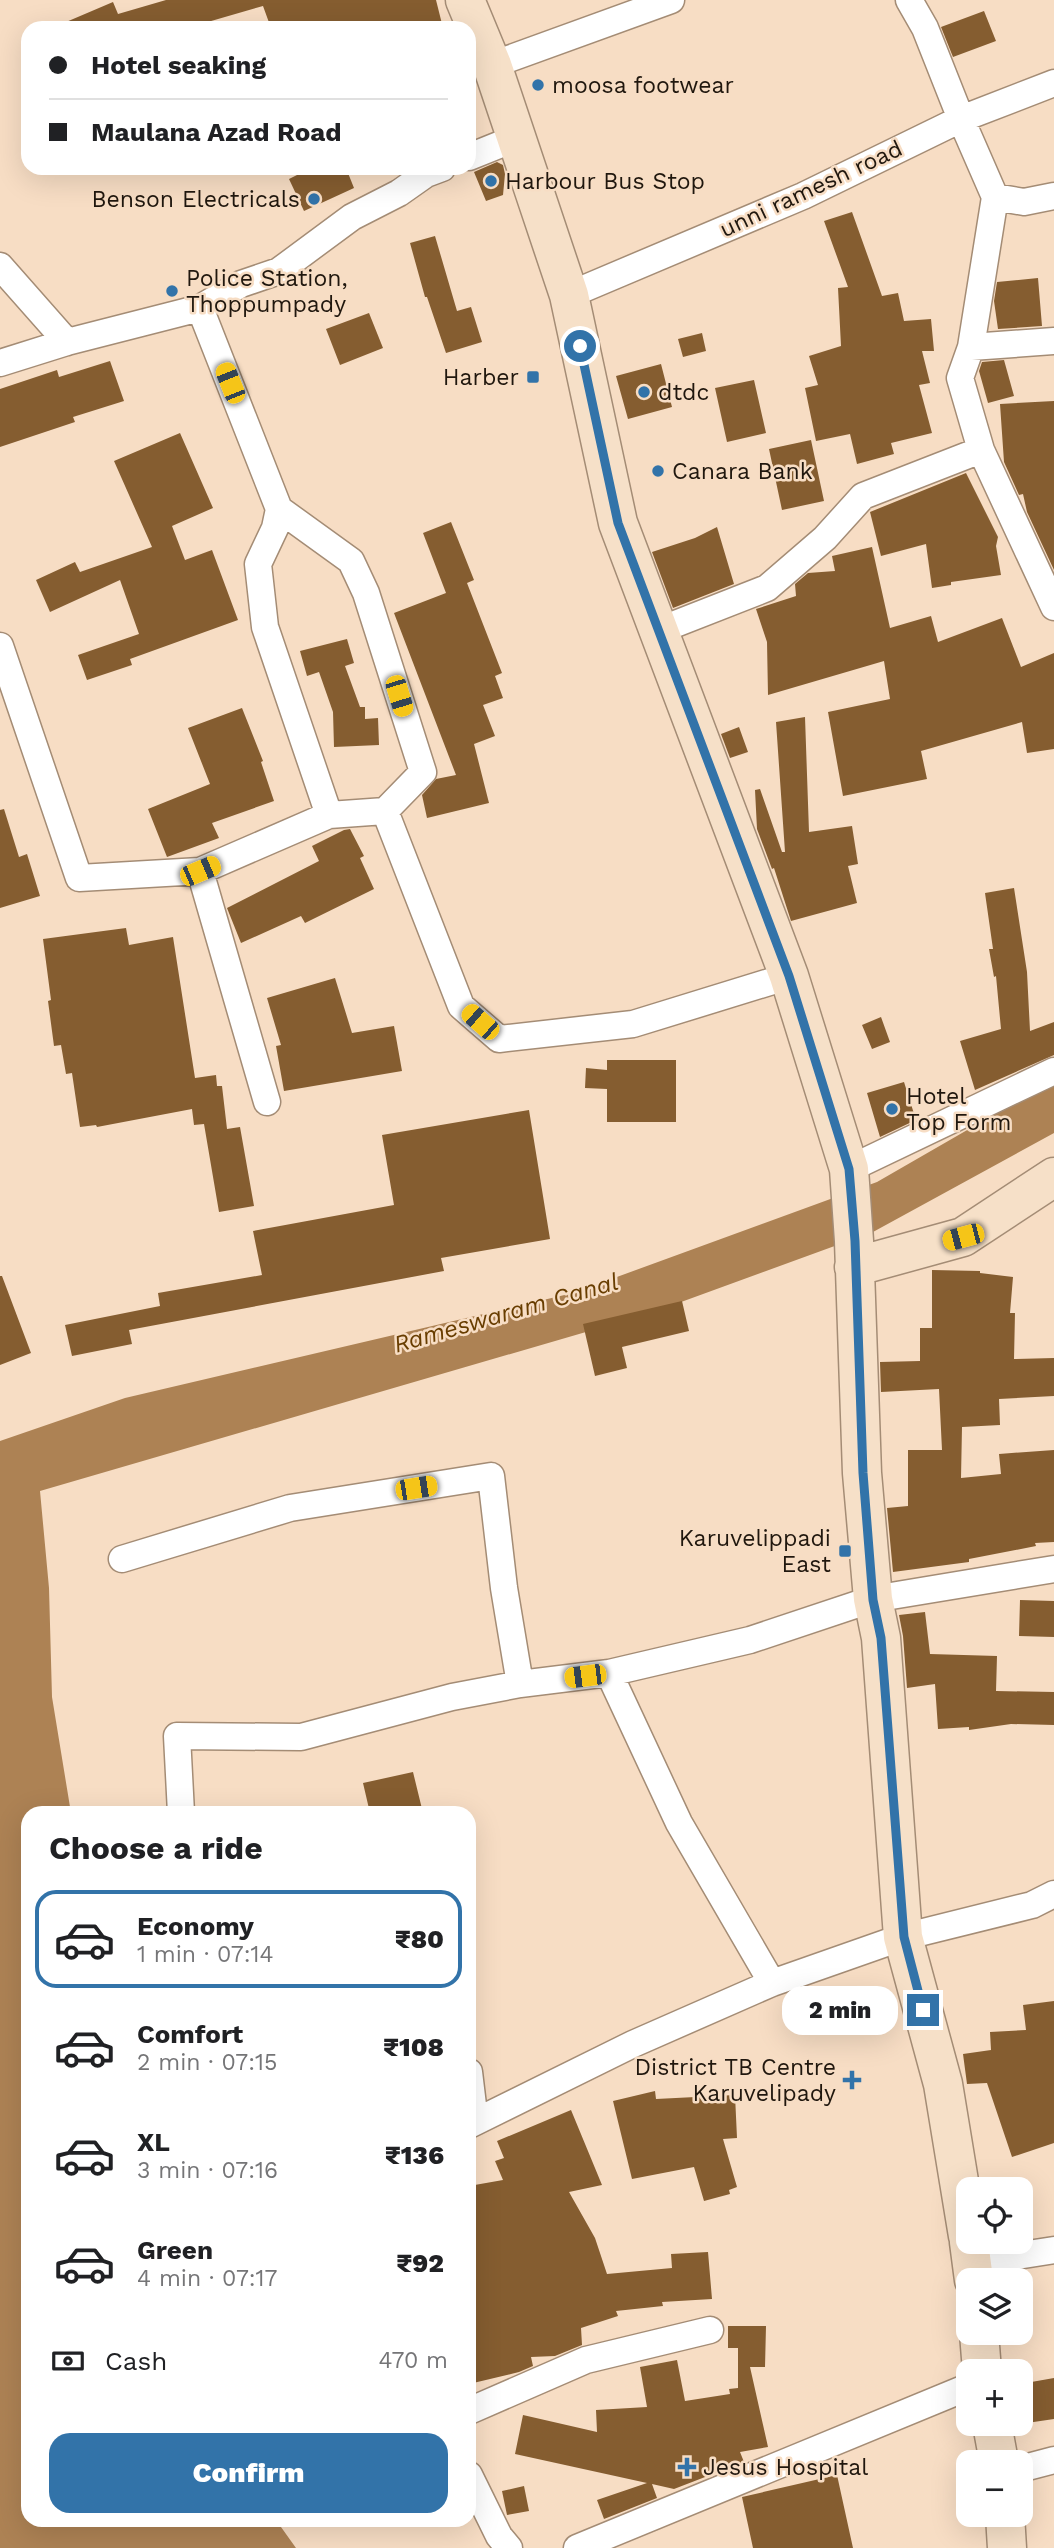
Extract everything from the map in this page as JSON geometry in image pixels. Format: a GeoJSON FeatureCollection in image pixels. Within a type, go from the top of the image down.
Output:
{"type":"FeatureCollection","features":[{"type":"Feature","properties":{"kind":"main road"},"geometry":{"type":"LineString","coordinates":[[465,0],[474,21]]}},
{"type":"Feature","properties":{"kind":"main road"},"geometry":{"type":"LineString","coordinates":[[476,26],[492,65],[569,295],[618,523],[789,976],[849,1173],[863,1473],[873,1600],[881,1638],[904,1937],[943,2084],[971,2255]]}},
{"type":"Feature","properties":{"kind":"main road"},"geometry":{"type":"LineString","coordinates":[[854,1254],[963,1237],[1054,1177]]}},
{"type":"Feature","properties":{"kind":"main road"},"geometry":{"type":"LineString","coordinates":[[1006,2527],[1007,2548]]}},
{"type":"Feature","properties":{"kind":"street"},"geometry":{"type":"LineString","coordinates":[[492,65],[671,0]]}},
{"type":"Feature","properties":{"kind":"street"},"geometry":{"type":"LineString","coordinates":[[909,0],[925,28],[995,197],[971,348],[960,378],[981,450],[1054,607]]}},
{"type":"Feature","properties":{"kind":"street","name":"unni ramesh road"},"geometry":{"type":"LineString","coordinates":[[569,295],[803,196],[961,119],[1054,83]]}},
{"type":"Feature","properties":{"kind":"street"},"geometry":{"type":"LineString","coordinates":[[476,154],[516,138]]}},
{"type":"Feature","properties":{"kind":"street"},"geometry":{"type":"LineString","coordinates":[[0,363],[67,342],[200,308],[241,284],[279,271],[352,217],[399,193],[425,175]]}},
{"type":"Feature","properties":{"kind":"street"},"geometry":{"type":"LineString","coordinates":[[995,197],[1024,202],[1054,196]]}},
{"type":"Feature","properties":{"kind":"street"},"geometry":{"type":"LineString","coordinates":[[0,266],[67,342]]}},
{"type":"Feature","properties":{"kind":"street"},"geometry":{"type":"LineString","coordinates":[[0,646],[79,877],[200,871],[329,815],[385,811],[423,772],[366,593],[351,561],[279,509],[200,308]]}},
{"type":"Feature","properties":{"kind":"street"},"geometry":{"type":"LineString","coordinates":[[971,348],[1054,341]]}},
{"type":"Feature","properties":{"kind":"street"},"geometry":{"type":"LineString","coordinates":[[660,630],[767,588],[825,538],[863,496],[981,450]]}},
{"type":"Feature","properties":{"kind":"street"},"geometry":{"type":"LineString","coordinates":[[279,509],[275,528],[258,564],[265,627],[329,815]]}},
{"type":"Feature","properties":{"kind":"street"},"geometry":{"type":"LineString","coordinates":[[385,811],[461,1006],[499,1039],[633,1024],[789,976]]}},
{"type":"Feature","properties":{"kind":"street"},"geometry":{"type":"LineString","coordinates":[[200,871],[267,1102]]}},
{"type":"Feature","properties":{"kind":"street"},"geometry":{"type":"LineString","coordinates":[[849,1173],[1054,1071]]}},
{"type":"Feature","properties":{"kind":"street"},"geometry":{"type":"LineString","coordinates":[[122,1559],[290,1508],[491,1476],[504,1588],[520,1684]]}},
{"type":"Feature","properties":{"kind":"street"},"geometry":{"type":"LineString","coordinates":[[181,1806],[177,1736],[301,1737],[452,1697],[520,1684],[609,1673],[750,1640],[873,1600],[1054,1569]]}},
{"type":"Feature","properties":{"kind":"street"},"geometry":{"type":"LineString","coordinates":[[609,1673],[679,1823],[772,1983]]}},
{"type":"Feature","properties":{"kind":"street"},"geometry":{"type":"LineString","coordinates":[[476,2121],[633,2044],[772,1983],[904,1937],[1032,1905],[1054,1894]]}},
{"type":"Feature","properties":{"kind":"street"},"geometry":{"type":"LineString","coordinates":[[971,2255],[1054,2250]]}},
{"type":"Feature","properties":{"kind":"street"},"geometry":{"type":"LineString","coordinates":[[476,2408],[586,2360],[710,2330]]}},
{"type":"Feature","properties":{"kind":"street"},"geometry":{"type":"LineString","coordinates":[[577,2548],[956,2392]]}},
{"type":"Feature","properties":{"kind":"street"},"geometry":{"type":"LineString","coordinates":[[1033,2466],[1054,2460]]}},
{"type":"Feature","properties":{"kind":"street"},"geometry":{"type":"LineString","coordinates":[[476,2489],[499,2536],[509,2548]]}},
{"type":"Feature","properties":{"kind":"water","name":"Rameswaram Canal"},"geometry":{"type":"Polygon","coordinates":[[[1054,1080],[1054,1133],[873,1232],[651,1313],[40,1491],[49,1588],[52,1697],[70,1806],[21,1806],[21,2527],[281,2527],[296,2548],[0,2548],[0,1441],[125,1398],[573,1293],[877,1182],[1054,1080]]]}},
{"type":"Feature","properties":{"kind":"building"},"geometry":{"type":"Polygon","coordinates":[[[166,0],[436,0],[441,21],[268,21],[263,6],[211,21],[68,21],[113,2],[118,14],[166,0]]]}},
{"type":"Feature","properties":{"kind":"building"},"geometry":{"type":"Polygon","coordinates":[[[984,11],[996,41],[953,57],[941,27],[984,11]]]}},
{"type":"Feature","properties":{"kind":"building","name":"Harbour Bus Stop"},"geometry":{"type":"Polygon","coordinates":[[[497,162],[503,165],[503,195],[486,201],[476,171],[497,162]]]}},
{"type":"Feature","properties":{"kind":"building","name":"Benson Electricals"},"geometry":{"type":"Polygon","coordinates":[[[297,175],[349,175],[354,188],[304,211],[289,179],[297,175]]]}},
{"type":"Feature","properties":{"kind":"building"},"geometry":{"type":"Polygon","coordinates":[[[852,212],[882,296],[898,293],[904,321],[931,319],[934,351],[922,351],[930,383],[919,385],[932,433],[891,443],[894,454],[857,464],[850,434],[816,441],[805,388],[818,385],[809,356],[841,346],[838,288],[848,287],[824,221],[852,212]]]}},
{"type":"Feature","properties":{"kind":"building"},"geometry":{"type":"Polygon","coordinates":[[[435,236],[457,311],[471,307],[482,342],[446,353],[425,297],[410,243],[435,236]]]}},
{"type":"Feature","properties":{"kind":"building"},"geometry":{"type":"Polygon","coordinates":[[[1038,278],[1042,326],[998,329],[994,301],[997,282],[1038,278]]]}},
{"type":"Feature","properties":{"kind":"building"},"geometry":{"type":"Polygon","coordinates":[[[369,313],[383,348],[340,365],[326,329],[369,313]]]}},
{"type":"Feature","properties":{"kind":"building"},"geometry":{"type":"Polygon","coordinates":[[[702,333],[706,351],[683,357],[678,339],[702,333]]]}},
{"type":"Feature","properties":{"kind":"building"},"geometry":{"type":"Polygon","coordinates":[[[1004,360],[1014,396],[988,403],[979,371],[982,362],[1004,360]]]}},
{"type":"Feature","properties":{"kind":"building"},"geometry":{"type":"Polygon","coordinates":[[[110,361],[124,401],[73,417],[75,422],[0,447],[0,389],[57,370],[59,377],[110,361]]]}},
{"type":"Feature","properties":{"kind":"building","name":"dtdc"},"geometry":{"type":"Polygon","coordinates":[[[661,364],[672,407],[628,419],[616,376],[661,364]]]}},
{"type":"Feature","properties":{"kind":"building"},"geometry":{"type":"Polygon","coordinates":[[[754,380],[766,433],[727,442],[715,388],[754,380]]]}},
{"type":"Feature","properties":{"kind":"building"},"geometry":{"type":"Polygon","coordinates":[[[1054,401],[1054,570],[1027,512],[1023,494],[1019,495],[1004,462],[1000,404],[1054,401]]]}},
{"type":"Feature","properties":{"kind":"building"},"geometry":{"type":"Polygon","coordinates":[[[180,433],[213,508],[172,526],[185,560],[212,550],[238,620],[130,659],[132,665],[87,680],[78,655],[139,634],[120,580],[50,612],[36,580],[75,562],[80,572],[152,547],[114,461],[180,433]]]}},
{"type":"Feature","properties":{"kind":"building"},"geometry":{"type":"Polygon","coordinates":[[[811,440],[824,501],[782,510],[769,449],[811,440]]]}},
{"type":"Feature","properties":{"kind":"building"},"geometry":{"type":"Polygon","coordinates":[[[966,473],[998,537],[996,546],[1001,575],[951,582],[951,585],[932,588],[926,544],[881,556],[870,512],[966,473]]]}},
{"type":"Feature","properties":{"kind":"building"},"geometry":{"type":"Polygon","coordinates":[[[451,522],[474,580],[467,583],[502,673],[495,676],[503,698],[483,705],[495,736],[474,744],[489,803],[427,818],[422,795],[436,779],[456,775],[394,613],[446,593],[423,533],[451,522]]]}},
{"type":"Feature","properties":{"kind":"building"},"geometry":{"type":"Polygon","coordinates":[[[717,527],[734,584],[673,608],[652,552],[695,538],[717,527]]]}},
{"type":"Feature","properties":{"kind":"building"},"geometry":{"type":"Polygon","coordinates":[[[872,547],[890,628],[931,616],[938,642],[1002,618],[1021,667],[1054,653],[1054,749],[1027,753],[1022,722],[921,751],[927,779],[843,796],[828,712],[890,699],[884,661],[768,695],[767,642],[756,609],[796,596],[795,584],[808,573],[835,571],[832,556],[872,547]]]}},
{"type":"Feature","properties":{"kind":"building"},"geometry":{"type":"Polygon","coordinates":[[[347,639],[354,663],[345,666],[360,707],[365,707],[365,719],[378,718],[379,745],[334,747],[333,712],[319,672],[307,676],[300,651],[347,639]]]}},
{"type":"Feature","properties":{"kind":"building"},"geometry":{"type":"Polygon","coordinates":[[[242,708],[263,761],[261,762],[274,801],[212,823],[219,838],[167,857],[148,809],[210,784],[188,728],[242,708]]]}},
{"type":"Feature","properties":{"kind":"building"},"geometry":{"type":"Polygon","coordinates":[[[805,717],[809,832],[852,826],[858,864],[848,866],[857,903],[791,921],[774,868],[772,869],[757,829],[755,790],[760,789],[782,852],[785,852],[776,722],[805,717]]]}},
{"type":"Feature","properties":{"kind":"building"},"geometry":{"type":"Polygon","coordinates":[[[739,727],[748,752],[730,758],[721,734],[739,727]]]}},
{"type":"Feature","properties":{"kind":"building"},"geometry":{"type":"Polygon","coordinates":[[[4,809],[19,857],[27,854],[40,896],[0,908],[0,810],[4,809]]]}},
{"type":"Feature","properties":{"kind":"building"},"geometry":{"type":"Polygon","coordinates":[[[350,829],[364,856],[360,858],[374,889],[305,923],[301,916],[241,943],[227,908],[319,861],[312,846],[350,829]]]}},
{"type":"Feature","properties":{"kind":"building"},"geometry":{"type":"Polygon","coordinates":[[[1014,888],[1027,972],[1030,1031],[1054,1022],[1054,1055],[975,1090],[960,1041],[1001,1029],[996,976],[994,977],[989,949],[993,949],[985,893],[1014,888]]]}},
{"type":"Feature","properties":{"kind":"building"},"geometry":{"type":"Polygon","coordinates":[[[126,928],[129,945],[173,937],[195,1078],[216,1075],[217,1086],[222,1086],[227,1129],[240,1127],[254,1206],[219,1212],[204,1124],[194,1125],[192,1109],[97,1127],[80,1127],[72,1073],[66,1074],[61,1045],[54,1046],[43,939],[126,928]]]}},
{"type":"Feature","properties":{"kind":"building"},"geometry":{"type":"Polygon","coordinates":[[[335,978],[352,1033],[394,1026],[402,1071],[284,1091],[276,1046],[281,1045],[267,998],[335,978]]]}},
{"type":"Feature","properties":{"kind":"building"},"geometry":{"type":"Polygon","coordinates":[[[881,1017],[890,1042],[872,1049],[862,1025],[881,1017]]]}},
{"type":"Feature","properties":{"kind":"building"},"geometry":{"type":"Polygon","coordinates":[[[607,1060],[676,1060],[676,1122],[607,1122],[607,1089],[585,1088],[586,1068],[607,1070],[607,1060]]]}},
{"type":"Feature","properties":{"kind":"building","name":"Hotel Top Form"},"geometry":{"type":"Polygon","coordinates":[[[904,1082],[916,1120],[880,1137],[867,1093],[904,1082]]]}},
{"type":"Feature","properties":{"kind":"building"},"geometry":{"type":"Polygon","coordinates":[[[529,1110],[550,1239],[441,1258],[444,1271],[129,1330],[132,1344],[72,1356],[65,1325],[160,1306],[158,1293],[262,1275],[253,1231],[394,1205],[382,1135],[529,1110]]]}},
{"type":"Feature","properties":{"kind":"building"},"geometry":{"type":"Polygon","coordinates":[[[932,1270],[980,1271],[1013,1277],[1010,1313],[1015,1313],[1014,1359],[1054,1358],[1054,1396],[999,1399],[1000,1425],[962,1427],[961,1478],[1001,1474],[999,1454],[1054,1450],[1054,1542],[1035,1543],[1036,1546],[969,1559],[969,1562],[893,1572],[887,1508],[908,1506],[908,1450],[942,1450],[939,1389],[881,1392],[880,1362],[920,1361],[920,1328],[932,1328],[932,1270]]]}},
{"type":"Feature","properties":{"kind":"building"},"geometry":{"type":"Polygon","coordinates":[[[0,1276],[31,1353],[0,1365],[0,1276]]]}},
{"type":"Feature","properties":{"kind":"building"},"geometry":{"type":"Polygon","coordinates":[[[682,1301],[689,1331],[622,1347],[627,1368],[595,1376],[583,1324],[682,1301]]]}},
{"type":"Feature","properties":{"kind":"building"},"geometry":{"type":"Polygon","coordinates":[[[1020,1600],[1054,1601],[1054,1637],[1019,1636],[1020,1600]]]}},
{"type":"Feature","properties":{"kind":"building"},"geometry":{"type":"Polygon","coordinates":[[[925,1612],[930,1654],[997,1656],[996,1691],[1054,1692],[1054,1725],[1011,1724],[969,1730],[969,1727],[938,1729],[935,1684],[907,1688],[899,1615],[925,1612]]]}},
{"type":"Feature","properties":{"kind":"building"},"geometry":{"type":"Polygon","coordinates":[[[413,1772],[421,1806],[368,1806],[363,1783],[413,1772]]]}},
{"type":"Feature","properties":{"kind":"building"},"geometry":{"type":"Polygon","coordinates":[[[1054,2001],[1054,2143],[1012,2157],[987,2083],[967,2084],[963,2054],[991,2050],[990,2032],[1026,2030],[1023,2005],[1054,2001]]]}},
{"type":"Feature","properties":{"kind":"building"},"geometry":{"type":"Polygon","coordinates":[[[655,2091],[656,2099],[735,2095],[737,2138],[723,2139],[737,2187],[729,2190],[730,2194],[704,2201],[694,2167],[632,2179],[613,2101],[655,2091]]]}},
{"type":"Feature","properties":{"kind":"building"},"geometry":{"type":"Polygon","coordinates":[[[571,2110],[602,2185],[569,2192],[595,2238],[607,2274],[672,2268],[671,2254],[708,2252],[712,2299],[662,2302],[663,2306],[616,2311],[618,2316],[581,2328],[582,2345],[555,2356],[531,2357],[533,2366],[476,2382],[476,2185],[503,2180],[495,2161],[504,2158],[497,2141],[571,2110]]]}},
{"type":"Feature","properties":{"kind":"building"},"geometry":{"type":"Polygon","coordinates":[[[728,2326],[766,2326],[765,2367],[750,2367],[768,2447],[740,2452],[744,2462],[674,2489],[652,2484],[657,2498],[604,2519],[597,2500],[647,2483],[515,2454],[523,2415],[597,2432],[596,2410],[647,2407],[640,2367],[677,2360],[685,2401],[730,2394],[729,2389],[738,2388],[738,2348],[728,2348],[728,2326]]]}},
{"type":"Feature","properties":{"kind":"building"},"geometry":{"type":"Polygon","coordinates":[[[1054,2378],[1054,2419],[1033,2422],[1033,2382],[1054,2378]]]}},
{"type":"Feature","properties":{"kind":"building"},"geometry":{"type":"Polygon","coordinates":[[[837,2475],[853,2548],[753,2548],[742,2497],[837,2475]]]}},
{"type":"Feature","properties":{"kind":"building"},"geometry":{"type":"Polygon","coordinates":[[[524,2486],[529,2511],[507,2515],[502,2491],[524,2486]]]}},
{"type":"Feature","properties":{"kind":"place","name":"moosa footwear"},"geometry":{"type":"Point","coordinates":[538,85]}},
{"type":"Feature","properties":{"kind":"place","name":"Harbour Bus Stop"},"geometry":{"type":"Point","coordinates":[491,181]}},
{"type":"Feature","properties":{"kind":"place","name":"Benson Electricals"},"geometry":{"type":"Point","coordinates":[314,199]}},
{"type":"Feature","properties":{"kind":"place","name":"Police Station, Thoppumpady"},"geometry":{"type":"Point","coordinates":[172,291]}},
{"type":"Feature","properties":{"kind":"place","name":"Harber"},"geometry":{"type":"Point","coordinates":[533,377]}},
{"type":"Feature","properties":{"kind":"place","name":"dtdc"},"geometry":{"type":"Point","coordinates":[644,392]}},
{"type":"Feature","properties":{"kind":"place","name":"Canara Bank"},"geometry":{"type":"Point","coordinates":[658,471]}},
{"type":"Feature","properties":{"kind":"place","name":"Hotel Top Form"},"geometry":{"type":"Point","coordinates":[892,1109]}},
{"type":"Feature","properties":{"kind":"place","name":"Karuvelippadi East"},"geometry":{"type":"Point","coordinates":[845,1551]}},
{"type":"Feature","properties":{"kind":"place","name":"District TB Centre Karuvelipady"},"geometry":{"type":"Point","coordinates":[852,2080]}},
{"type":"Feature","properties":{"kind":"place","name":"Jesus Hospital"},"geometry":{"type":"Point","coordinates":[687,2467]}},
{"type":"Feature","properties":{"kind":"route"},"geometry":{"type":"LineString","coordinates":[[580,346],[618,523],[789,976],[849,1169],[855,1241],[863,1473],[873,1600],[881,1638],[904,1937],[923,2010]]}}]}
